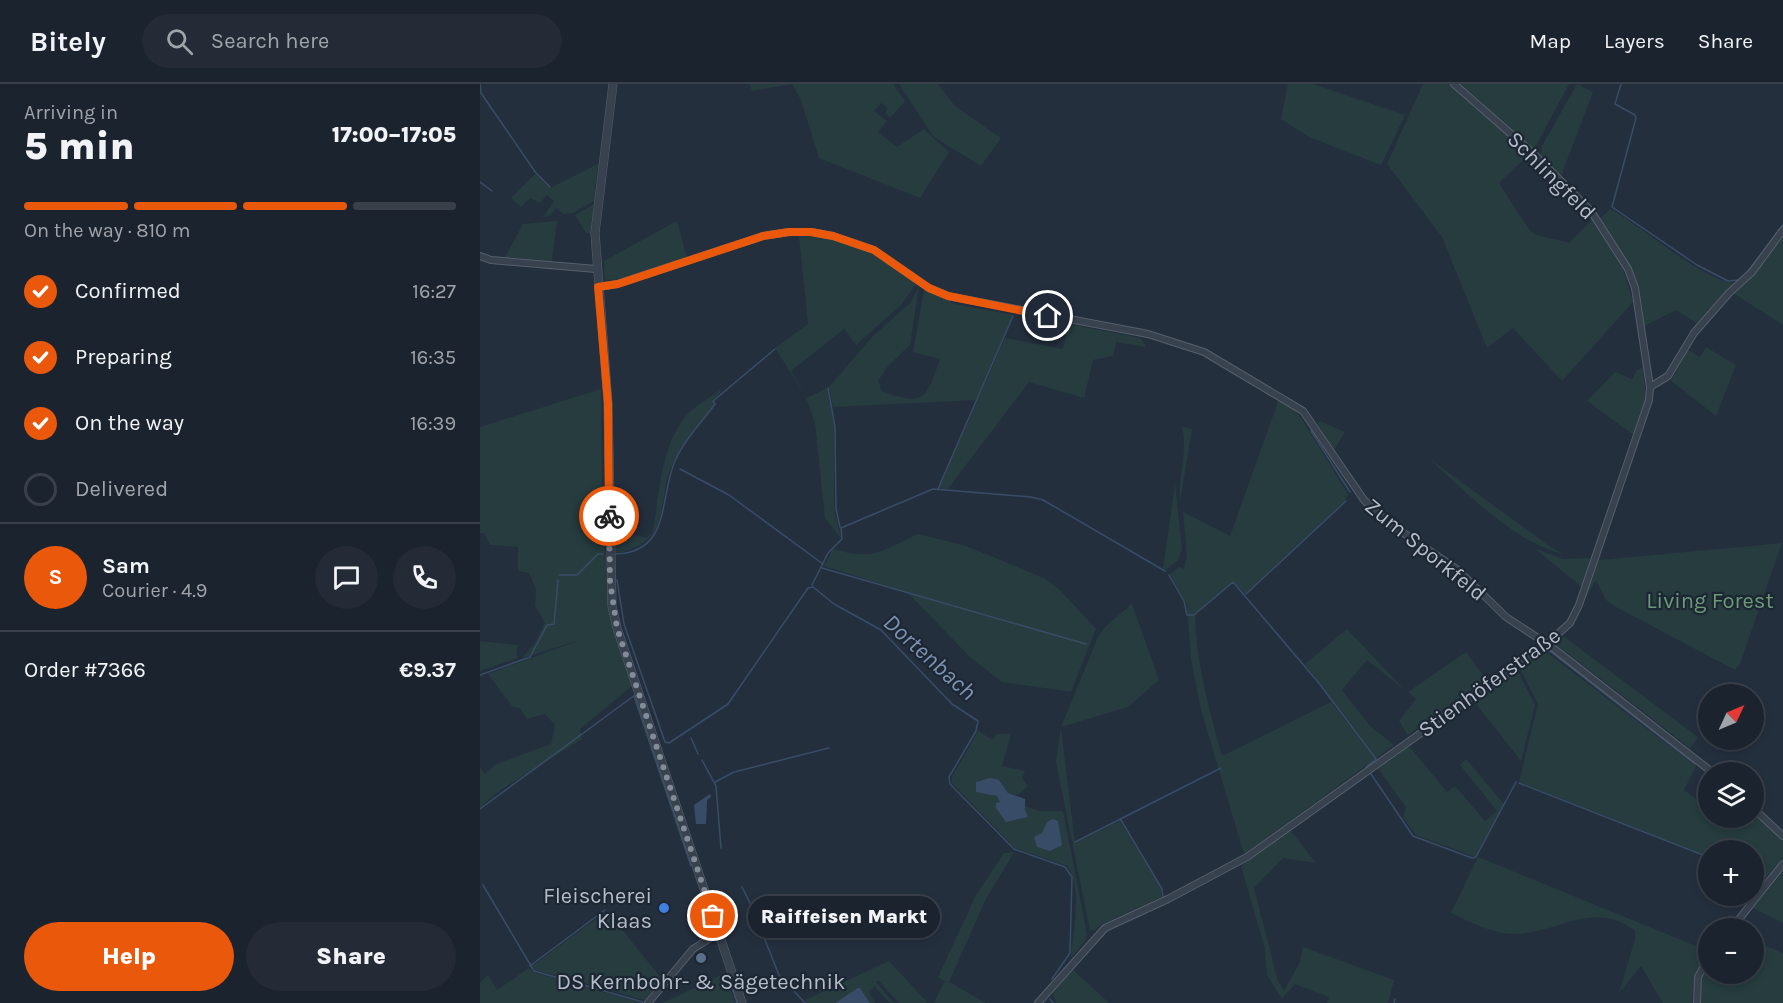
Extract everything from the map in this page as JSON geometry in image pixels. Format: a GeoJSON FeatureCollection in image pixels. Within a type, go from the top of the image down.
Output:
{"type":"FeatureCollection","features":[{"type":"Feature","properties":{"kind":"street"},"geometry":{"type":"LineString","coordinates":[[613,84],[595,233],[608,403],[612,606],[742,1003]]}},
{"type":"Feature","properties":{"kind":"street","name":"Schlingfeld"},"geometry":{"type":"LineString","coordinates":[[1454,84],[1535,155],[1591,211],[1628,269],[1635,288],[1650,387]]}},
{"type":"Feature","properties":{"kind":"street"},"geometry":{"type":"LineString","coordinates":[[1650,387],[1668,376],[1694,333],[1729,293],[1752,272],[1783,230]]}},
{"type":"Feature","properties":{"kind":"street","name":"Zum Sporkfeld"},"geometry":{"type":"LineString","coordinates":[[598,287],[618,284],[763,236],[789,232],[811,232],[833,236],[874,250],[929,288],[948,296],[1148,334],[1195,348],[1303,411],[1315,425],[1364,500],[1375,511],[1439,556],[1506,617],[1699,762]]}},
{"type":"Feature","properties":{"kind":"street"},"geometry":{"type":"LineString","coordinates":[[480,256],[525,264],[596,268]]}},
{"type":"Feature","properties":{"kind":"street","name":"Stienhöferstraße"},"geometry":{"type":"LineString","coordinates":[[1038,1003],[1105,928],[1168,899],[1240,861],[1544,644],[1570,623],[1579,604],[1645,418],[1650,387]]}},
{"type":"Feature","properties":{"kind":"street"},"geometry":{"type":"LineString","coordinates":[[1764,818],[1783,836]]}},
{"type":"Feature","properties":{"kind":"street"},"geometry":{"type":"LineString","coordinates":[[1740,918],[1783,864]]}},
{"type":"Feature","properties":{"kind":"street"},"geometry":{"type":"LineString","coordinates":[[648,1003],[693,949],[718,933]]}},
{"type":"Feature","properties":{"kind":"street"},"geometry":{"type":"LineString","coordinates":[[1696,1003],[1698,977]]}},
{"type":"Feature","properties":{"kind":"green space"},"geometry":{"type":"Polygon","coordinates":[[[749,84],[792,84],[752,91],[749,84]]]}},
{"type":"Feature","properties":{"kind":"green space"},"geometry":{"type":"Polygon","coordinates":[[[792,84],[893,84],[905,101],[890,118],[885,113],[888,108],[881,103],[874,111],[887,121],[878,132],[897,147],[924,129],[949,152],[920,198],[819,158],[801,100],[792,84]]]}},
{"type":"Feature","properties":{"kind":"green space"},"geometry":{"type":"Polygon","coordinates":[[[899,84],[938,84],[955,106],[1001,138],[981,166],[934,137],[899,84]]]}},
{"type":"Feature","properties":{"kind":"green space"},"geometry":{"type":"Polygon","coordinates":[[[1288,84],[1313,84],[1405,115],[1381,165],[1309,137],[1281,119],[1288,84]]]}},
{"type":"Feature","properties":{"kind":"green space"},"geometry":{"type":"Polygon","coordinates":[[[1423,84],[1448,84],[1538,162],[1525,158],[1499,183],[1533,233],[1569,243],[1592,220],[1623,269],[1633,302],[1562,381],[1513,328],[1487,348],[1442,237],[1387,164],[1423,84]]]}},
{"type":"Feature","properties":{"kind":"green space"},"geometry":{"type":"Polygon","coordinates":[[[1458,84],[1569,84],[1535,148],[1531,148],[1458,84]]]}},
{"type":"Feature","properties":{"kind":"green space"},"geometry":{"type":"Polygon","coordinates":[[[1577,84],[1593,92],[1561,176],[1541,157],[1542,146],[1577,84]]]}},
{"type":"Feature","properties":{"kind":"green space"},"geometry":{"type":"Polygon","coordinates":[[[598,164],[594,201],[573,213],[563,214],[556,208],[550,216],[543,217],[554,201],[547,195],[540,203],[530,198],[521,207],[511,198],[535,174],[550,188],[598,164]]]}},
{"type":"Feature","properties":{"kind":"green space"},"geometry":{"type":"Polygon","coordinates":[[[594,204],[591,234],[586,233],[575,215],[594,204]]]}},
{"type":"Feature","properties":{"kind":"green space"},"geometry":{"type":"Polygon","coordinates":[[[1610,209],[1706,273],[1735,283],[1698,324],[1676,310],[1644,326],[1635,277],[1599,220],[1610,209]]]}},
{"type":"Feature","properties":{"kind":"green space"},"geometry":{"type":"Polygon","coordinates":[[[557,221],[552,261],[505,257],[523,224],[557,221]]]}},
{"type":"Feature","properties":{"kind":"green space"},"geometry":{"type":"Polygon","coordinates":[[[677,221],[687,258],[624,279],[605,280],[604,261],[677,221]]]}},
{"type":"Feature","properties":{"kind":"green space"},"geometry":{"type":"Polygon","coordinates":[[[1783,233],[1783,325],[1733,293],[1783,233]]]}},
{"type":"Feature","properties":{"kind":"green space"},"geometry":{"type":"Polygon","coordinates":[[[799,236],[831,240],[862,250],[890,265],[916,284],[902,304],[856,345],[844,329],[791,371],[807,398],[827,388],[834,427],[834,509],[841,538],[825,518],[815,423],[805,395],[775,348],[808,324],[799,236]]]}},
{"type":"Feature","properties":{"kind":"green space"},"geometry":{"type":"Polygon","coordinates":[[[919,286],[910,345],[888,366],[878,381],[882,391],[896,396],[916,398],[927,391],[931,383],[940,359],[913,352],[924,290],[955,304],[1013,315],[976,400],[833,407],[829,387],[872,337],[911,302],[919,286]]]}},
{"type":"Feature","properties":{"kind":"green space"},"geometry":{"type":"Polygon","coordinates":[[[1068,324],[1141,338],[1146,347],[1116,342],[1113,356],[1093,360],[1084,398],[1029,382],[947,490],[939,488],[1005,338],[1063,349],[1068,324]]]}},
{"type":"Feature","properties":{"kind":"green space"},"geometry":{"type":"Polygon","coordinates":[[[1706,347],[1736,365],[1716,416],[1671,381],[1688,350],[1700,357],[1706,347]]]}},
{"type":"Feature","properties":{"kind":"green space"},"geometry":{"type":"Polygon","coordinates":[[[1643,368],[1646,398],[1635,436],[1587,401],[1615,372],[1632,379],[1637,370],[1643,368]]]}},
{"type":"Feature","properties":{"kind":"green space"},"geometry":{"type":"Polygon","coordinates":[[[601,389],[602,499],[609,607],[633,685],[580,729],[582,739],[502,789],[480,807],[480,768],[485,774],[496,764],[551,744],[555,725],[545,714],[527,719],[520,708],[512,706],[488,674],[580,640],[522,658],[536,641],[545,623],[535,606],[536,589],[529,573],[518,571],[518,547],[490,545],[484,533],[480,533],[480,427],[601,389]]]}},
{"type":"Feature","properties":{"kind":"green space"},"geometry":{"type":"Polygon","coordinates":[[[720,390],[721,392],[712,400],[714,404],[686,441],[672,465],[658,524],[653,534],[645,542],[616,553],[619,532],[647,538],[653,532],[662,471],[671,442],[689,412],[720,390]]]}},
{"type":"Feature","properties":{"kind":"green space"},"geometry":{"type":"Polygon","coordinates":[[[1279,399],[1293,408],[1301,418],[1348,494],[1345,501],[1245,594],[1233,581],[1195,614],[1201,668],[1212,721],[1222,756],[1331,702],[1375,759],[1244,854],[1201,710],[1191,659],[1187,605],[1170,574],[1179,567],[1184,569],[1187,556],[1183,512],[1230,536],[1279,399]]]}},
{"type":"Feature","properties":{"kind":"green space"},"geometry":{"type":"Polygon","coordinates":[[[1320,421],[1345,432],[1334,450],[1317,423],[1320,421]]]}},
{"type":"Feature","properties":{"kind":"green space"},"geometry":{"type":"Polygon","coordinates":[[[1182,427],[1192,429],[1180,502],[1184,446],[1182,427]]]}},
{"type":"Feature","properties":{"kind":"green space"},"geometry":{"type":"Polygon","coordinates":[[[1427,457],[1563,554],[1525,538],[1507,526],[1427,457]]]}},
{"type":"Feature","properties":{"kind":"green space"},"geometry":{"type":"Polygon","coordinates":[[[1175,484],[1182,549],[1178,560],[1166,570],[1163,568],[1175,484]]]}},
{"type":"Feature","properties":{"kind":"green space"},"geometry":{"type":"Polygon","coordinates":[[[918,534],[966,546],[1044,578],[1059,589],[1096,629],[1071,692],[1002,682],[971,658],[907,592],[824,566],[833,549],[869,554],[918,534]]]}},
{"type":"Feature","properties":{"kind":"green space","name":"Living Forest"},"geometry":{"type":"Polygon","coordinates":[[[1782,543],[1740,664],[1735,670],[1616,607],[1606,600],[1596,580],[1582,605],[1599,560],[1782,543]]]}},
{"type":"Feature","properties":{"kind":"green space"},"geometry":{"type":"Polygon","coordinates":[[[1534,548],[1563,559],[1589,558],[1592,563],[1583,588],[1534,548]]]}},
{"type":"Feature","properties":{"kind":"green space"},"geometry":{"type":"Polygon","coordinates":[[[1132,604],[1159,680],[1128,707],[1061,727],[1098,637],[1107,625],[1132,604]]]}},
{"type":"Feature","properties":{"kind":"green space"},"geometry":{"type":"Polygon","coordinates":[[[1347,629],[1405,690],[1367,660],[1342,690],[1370,726],[1394,745],[1376,758],[1305,664],[1347,629]]]}},
{"type":"Feature","properties":{"kind":"green space"},"geometry":{"type":"Polygon","coordinates":[[[1562,635],[1698,737],[1690,748],[1557,645],[1556,642],[1562,635]]]}},
{"type":"Feature","properties":{"kind":"green space"},"geometry":{"type":"Polygon","coordinates":[[[480,641],[517,645],[517,658],[480,671],[480,641]]]}},
{"type":"Feature","properties":{"kind":"green space"},"geometry":{"type":"Polygon","coordinates":[[[1545,651],[1696,766],[1684,790],[1698,800],[1698,828],[1764,828],[1764,824],[1783,841],[1783,857],[1766,878],[1764,877],[1764,840],[1698,840],[1698,852],[1519,782],[1538,704],[1519,667],[1545,651]]]}},
{"type":"Feature","properties":{"kind":"green space"},"geometry":{"type":"Polygon","coordinates":[[[1466,652],[1486,679],[1408,735],[1399,721],[1416,699],[1408,692],[1466,652]]]}},
{"type":"Feature","properties":{"kind":"green space"},"geometry":{"type":"Polygon","coordinates":[[[1517,669],[1535,705],[1521,761],[1473,700],[1517,669]]]}},
{"type":"Feature","properties":{"kind":"green space"},"geometry":{"type":"Polygon","coordinates":[[[1061,727],[1075,843],[1120,821],[1161,889],[1162,897],[1102,924],[1093,931],[1090,930],[1056,762],[1061,727]]]}},
{"type":"Feature","properties":{"kind":"green space"},"geometry":{"type":"Polygon","coordinates":[[[978,731],[993,740],[996,734],[1011,734],[1002,766],[1025,771],[1022,778],[1028,786],[1018,795],[1008,793],[999,780],[979,780],[987,793],[997,796],[1000,802],[1025,810],[1025,806],[1040,811],[1063,811],[1087,934],[1085,941],[1071,958],[1076,896],[1072,874],[1067,866],[1015,848],[952,783],[952,777],[978,731]]]}},
{"type":"Feature","properties":{"kind":"green space"},"geometry":{"type":"Polygon","coordinates":[[[1409,746],[1447,792],[1455,786],[1485,821],[1497,811],[1460,765],[1466,759],[1504,804],[1476,857],[1416,835],[1403,818],[1406,807],[1378,769],[1409,746]]]}},
{"type":"Feature","properties":{"kind":"green space"},"geometry":{"type":"Polygon","coordinates":[[[1290,830],[1316,863],[1283,858],[1254,888],[1278,981],[1284,991],[1300,962],[1303,947],[1394,980],[1388,1003],[1327,1003],[1329,997],[1295,984],[1282,999],[1267,975],[1265,949],[1241,866],[1290,830]]]}},
{"type":"Feature","properties":{"kind":"green space"},"geometry":{"type":"Polygon","coordinates":[[[1014,852],[985,901],[949,982],[986,1003],[934,1003],[945,981],[938,977],[976,895],[1004,853],[1014,852]]]}},
{"type":"Feature","properties":{"kind":"green space"},"geometry":{"type":"Polygon","coordinates":[[[1478,857],[1698,947],[1698,969],[1694,976],[1692,1003],[1663,1003],[1641,966],[1619,993],[1635,939],[1635,931],[1620,922],[1604,918],[1589,918],[1528,933],[1512,934],[1488,929],[1451,913],[1478,857]]]}},
{"type":"Feature","properties":{"kind":"green space"},"geometry":{"type":"Polygon","coordinates":[[[1782,873],[1783,923],[1753,908],[1764,906],[1764,895],[1782,873]]]}},
{"type":"Feature","properties":{"kind":"green space"},"geometry":{"type":"Polygon","coordinates":[[[607,911],[662,979],[645,1000],[531,967],[607,911]]]}},
{"type":"Feature","properties":{"kind":"green space"},"geometry":{"type":"Polygon","coordinates":[[[1764,945],[1783,953],[1783,1003],[1700,1003],[1698,984],[1764,984],[1764,945]]]}},
{"type":"Feature","properties":{"kind":"green space"},"geometry":{"type":"Polygon","coordinates":[[[889,961],[928,1003],[899,1003],[878,980],[876,982],[894,1003],[890,1003],[874,986],[869,992],[875,1003],[870,1003],[860,988],[835,1003],[807,1003],[805,1000],[889,961]]]}},
{"type":"Feature","properties":{"kind":"green space"},"geometry":{"type":"Polygon","coordinates":[[[529,968],[533,972],[642,1003],[480,1003],[480,983],[488,975],[497,990],[529,968]]]}},
{"type":"Feature","properties":{"kind":"green space"},"geometry":{"type":"Polygon","coordinates":[[[1072,969],[1109,1003],[1056,1003],[1053,993],[1072,969]]]}},
{"type":"Feature","properties":{"kind":"green space"},"geometry":{"type":"Polygon","coordinates":[[[725,973],[735,1003],[663,1003],[725,973]]]}},
{"type":"Feature","properties":{"kind":"water"},"geometry":{"type":"Polygon","coordinates":[[[990,778],[999,780],[1008,793],[1025,799],[1025,810],[1028,817],[1006,822],[996,808],[996,803],[1000,802],[997,796],[976,792],[976,782],[990,778]]]}},
{"type":"Feature","properties":{"kind":"water"},"geometry":{"type":"Polygon","coordinates":[[[710,794],[711,797],[707,800],[706,824],[696,824],[694,805],[710,794]]]}},
{"type":"Feature","properties":{"kind":"water"},"geometry":{"type":"Polygon","coordinates":[[[1053,819],[1058,821],[1062,845],[1050,851],[1037,847],[1034,837],[1042,833],[1047,822],[1053,819]]]}},
{"type":"Feature","properties":{"kind":"water"},"geometry":{"type":"Polygon","coordinates":[[[858,988],[870,1003],[835,1003],[858,988]]]}},
{"type":"Feature","properties":{"kind":"waterway"},"geometry":{"type":"LineString","coordinates":[[480,84],[481,93],[536,173],[550,187]]}},
{"type":"Feature","properties":{"kind":"waterway"},"geometry":{"type":"LineString","coordinates":[[1621,84],[1615,104],[1635,115],[1636,118],[1612,207],[1697,265],[1728,281],[1739,280]]}},
{"type":"Feature","properties":{"kind":"waterway"},"geometry":{"type":"LineString","coordinates":[[480,182],[492,191]]}},
{"type":"Feature","properties":{"kind":"waterway"},"geometry":{"type":"LineString","coordinates":[[1745,275],[1783,225]]}},
{"type":"Feature","properties":{"kind":"waterway"},"geometry":{"type":"LineString","coordinates":[[938,489],[1013,316]]}},
{"type":"Feature","properties":{"kind":"waterway"},"geometry":{"type":"LineString","coordinates":[[616,554],[634,551],[647,544],[660,520],[670,475],[683,446],[715,404],[713,401],[775,349]]}},
{"type":"Feature","properties":{"kind":"waterway"},"geometry":{"type":"LineString","coordinates":[[828,388],[835,427],[836,509],[840,527]]}},
{"type":"Feature","properties":{"kind":"waterway"},"geometry":{"type":"LineString","coordinates":[[1311,431],[1350,492]]}},
{"type":"Feature","properties":{"kind":"waterway"},"geometry":{"type":"LineString","coordinates":[[680,469],[729,495],[823,564]]}},
{"type":"Feature","properties":{"kind":"waterway"},"geometry":{"type":"LineString","coordinates":[[812,585],[828,553],[842,539],[841,528],[933,489],[1043,500],[1165,571]]}},
{"type":"Feature","properties":{"kind":"waterway"},"geometry":{"type":"LineString","coordinates":[[1246,594],[1346,501]]}},
{"type":"Feature","properties":{"kind":"waterway"},"geometry":{"type":"LineString","coordinates":[[559,575],[577,575],[598,554],[603,554]]}},
{"type":"Feature","properties":{"kind":"waterway"},"geometry":{"type":"LineString","coordinates":[[822,568],[1086,644]]}},
{"type":"Feature","properties":{"kind":"waterway"},"geometry":{"type":"LineString","coordinates":[[1169,575],[1184,601],[1187,615],[1194,615],[1233,582],[1318,682],[1376,759],[1366,767]]}},
{"type":"Feature","properties":{"kind":"waterway"},"geometry":{"type":"LineString","coordinates":[[480,675],[530,657],[547,625],[554,624],[558,580]]}},
{"type":"Feature","properties":{"kind":"waterway","name":"Dortenbach"},"geometry":{"type":"LineString","coordinates":[[617,580],[624,624],[665,742],[669,743],[728,704],[808,588],[813,587],[834,604],[881,630],[952,704],[978,721],[976,731],[949,777],[950,784],[1014,849],[1065,867],[1072,877],[1070,953],[1052,979]]}},
{"type":"Feature","properties":{"kind":"waterway"},"geometry":{"type":"LineString","coordinates":[[1543,649],[1551,652],[1695,764]]}},
{"type":"Feature","properties":{"kind":"waterway"},"geometry":{"type":"LineString","coordinates":[[480,809],[635,695]]}},
{"type":"Feature","properties":{"kind":"waterway"},"geometry":{"type":"LineString","coordinates":[[634,696],[691,866]]}},
{"type":"Feature","properties":{"kind":"waterway"},"geometry":{"type":"LineString","coordinates":[[691,738],[698,754]]}},
{"type":"Feature","properties":{"kind":"waterway"},"geometry":{"type":"LineString","coordinates":[[715,782],[734,772],[829,748]]}},
{"type":"Feature","properties":{"kind":"waterway"},"geometry":{"type":"LineString","coordinates":[[702,760],[716,786],[721,848]]}},
{"type":"Feature","properties":{"kind":"waterway"},"geometry":{"type":"LineString","coordinates":[[1075,842],[1221,768]]}},
{"type":"Feature","properties":{"kind":"waterway"},"geometry":{"type":"LineString","coordinates":[[1371,774],[1413,836],[1472,858],[1476,857],[1516,782]]}},
{"type":"Feature","properties":{"kind":"waterway"},"geometry":{"type":"LineString","coordinates":[[1519,783],[1698,853]]}},
{"type":"Feature","properties":{"kind":"waterway"},"geometry":{"type":"LineString","coordinates":[[1121,820],[1162,889],[1163,897]]}},
{"type":"Feature","properties":{"kind":"waterway"},"geometry":{"type":"LineString","coordinates":[[1772,883],[1783,869]]}},
{"type":"Feature","properties":{"kind":"waterway"},"geometry":{"type":"LineString","coordinates":[[483,885],[534,971],[643,1002]]}},
{"type":"Feature","properties":{"kind":"waterway"},"geometry":{"type":"LineString","coordinates":[[742,887],[750,903]]}},
{"type":"Feature","properties":{"kind":"waterway"},"geometry":{"type":"LineString","coordinates":[[530,966],[605,910]]}},
{"type":"Feature","properties":{"kind":"waterway"},"geometry":{"type":"LineString","coordinates":[[753,910],[779,975],[805,1003]]}},
{"type":"Feature","properties":{"kind":"waterway"},"geometry":{"type":"LineString","coordinates":[[729,978],[737,1003]]}},
{"type":"Feature","properties":{"kind":"waterway"},"geometry":{"type":"LineString","coordinates":[[1050,999],[1053,1003]]}},
{"type":"Feature","properties":{"kind":"waterway"},"geometry":{"type":"LineString","coordinates":[[1394,1003],[1395,999]]}},
{"type":"Feature","properties":{"kind":"way so far"},"geometry":{"type":"LineString","coordinates":[[609,516],[610,581],[617,628],[713,916]]}},
{"type":"Feature","properties":{"kind":"place","name":"Fleischerei Klaas"},"geometry":{"type":"Point","coordinates":[664,908]}},
{"type":"Feature","properties":{"kind":"place","name":"Raiffeisen Markt"},"geometry":{"type":"Point","coordinates":[713,916]}},
{"type":"Feature","properties":{"kind":"place","name":"DS Kernbohr- & Sägetechnik"},"geometry":{"type":"Point","coordinates":[701,958]}},
{"type":"Feature","properties":{"kind":"route"},"geometry":{"type":"LineString","coordinates":[[609,516],[608,403],[598,287],[618,284],[763,236],[777,233],[811,232],[833,236],[874,250],[892,260],[929,288],[948,296],[1048,316]]}}]}
